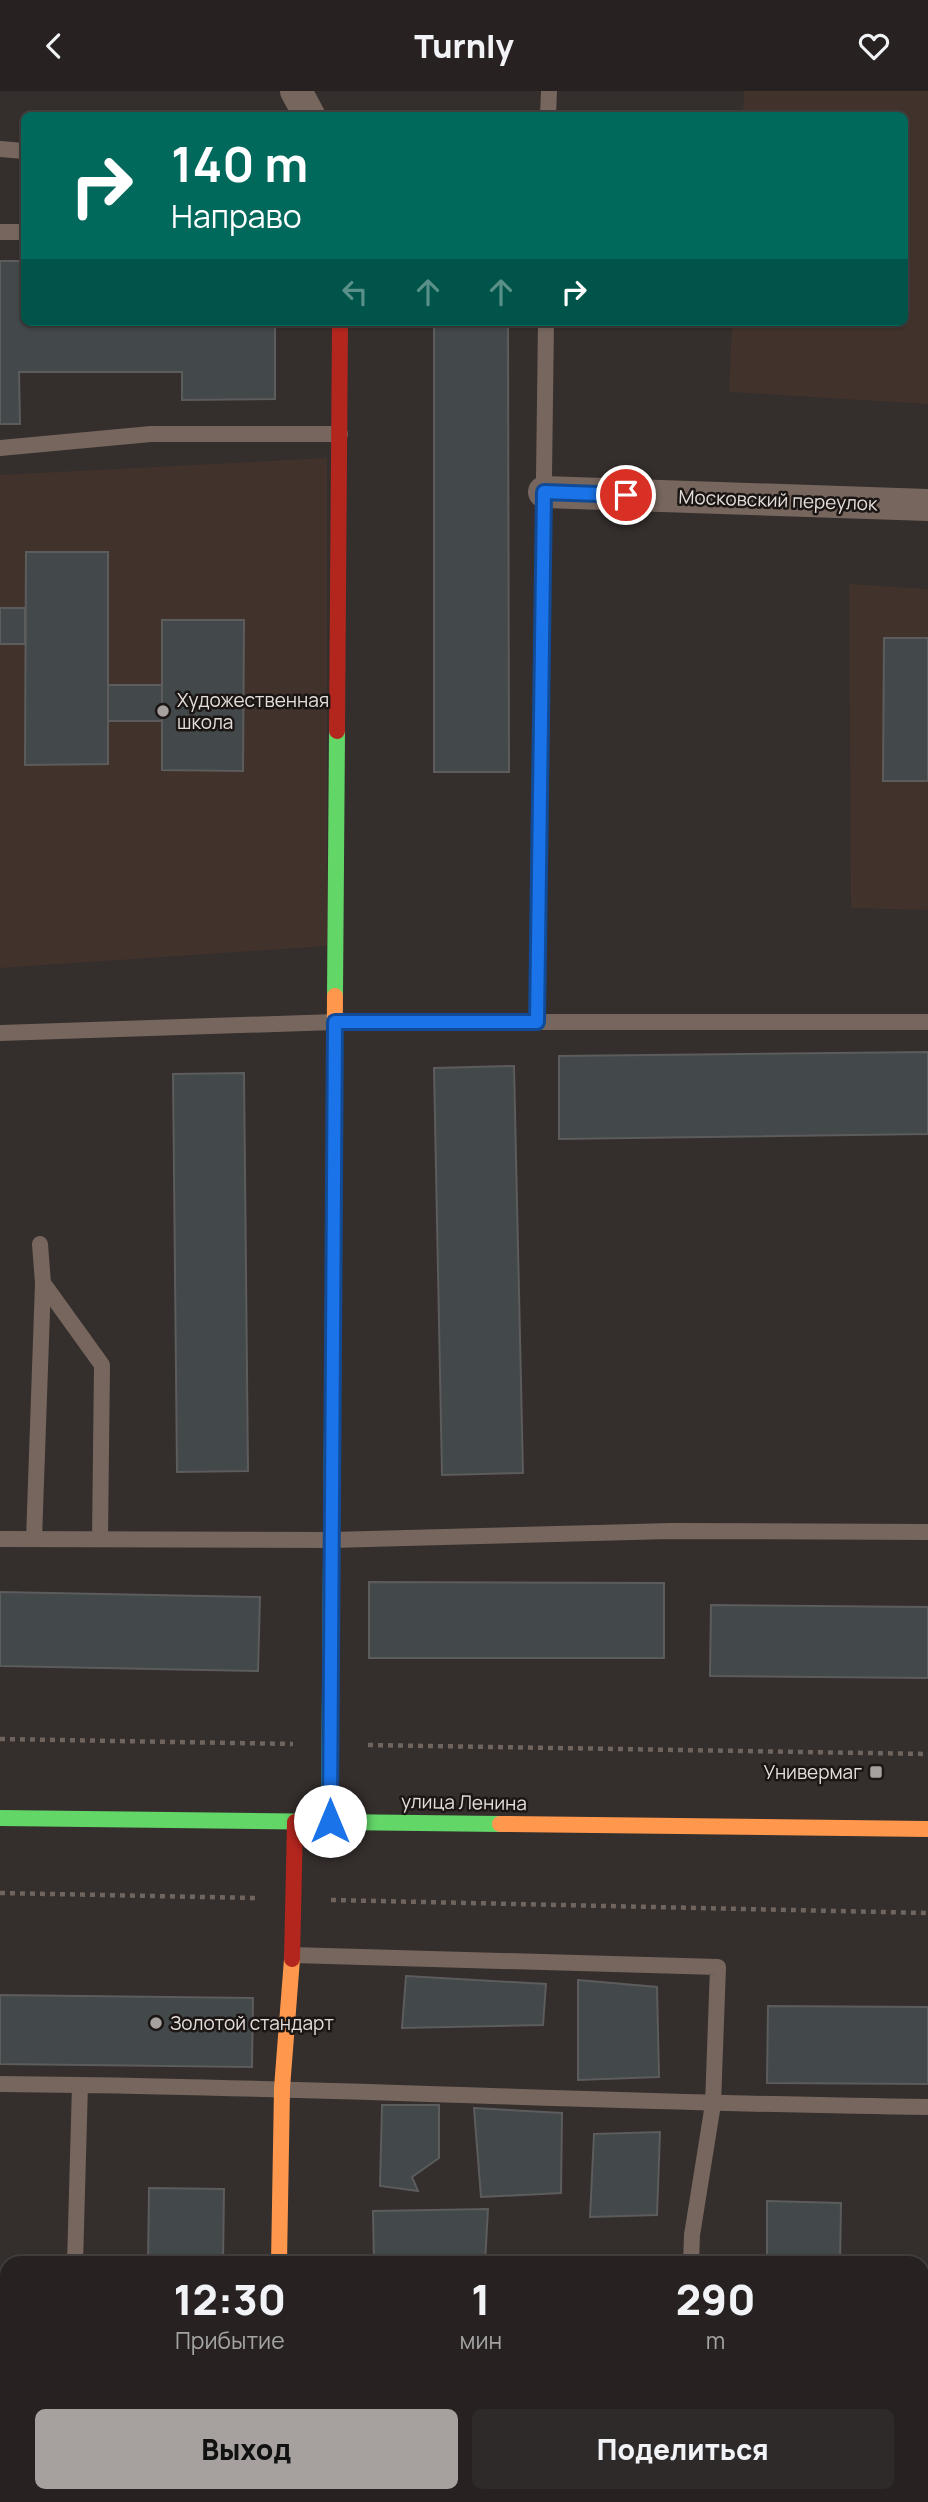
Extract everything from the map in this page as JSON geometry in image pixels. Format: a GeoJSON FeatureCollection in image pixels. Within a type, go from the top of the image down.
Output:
{"type":"FeatureCollection","features":[{"type":"Feature","properties":{"kind":"street"},"geometry":{"type":"LineString","coordinates":[[296,91],[307,112]]}},
{"type":"Feature","properties":{"kind":"street"},"geometry":{"type":"LineString","coordinates":[[330,1821],[340,326]]}},
{"type":"Feature","properties":{"kind":"street","name":"Московский переулок"},"geometry":{"type":"LineString","coordinates":[[544,492],[928,505]]}},
{"type":"Feature","properties":{"kind":"street","name":"улица Ленина"},"geometry":{"type":"LineString","coordinates":[[0,1818],[928,1829]]}},
{"type":"Feature","properties":{"kind":"street"},"geometry":{"type":"LineString","coordinates":[[279,2256],[282,2088],[292,1955],[295,1822]]}},
{"type":"Feature","properties":{"kind":"lane"},"geometry":{"type":"LineString","coordinates":[[548,112],[549,91]]}},
{"type":"Feature","properties":{"kind":"lane"},"geometry":{"type":"LineString","coordinates":[[0,149],[21,151]]}},
{"type":"Feature","properties":{"kind":"lane"},"geometry":{"type":"LineString","coordinates":[[0,232],[21,232]]}},
{"type":"Feature","properties":{"kind":"lane"},"geometry":{"type":"LineString","coordinates":[[537,1022],[546,326]]}},
{"type":"Feature","properties":{"kind":"lane"},"geometry":{"type":"LineString","coordinates":[[0,448],[151,434],[340,434]]}},
{"type":"Feature","properties":{"kind":"lane"},"geometry":{"type":"LineString","coordinates":[[0,1033],[335,1022],[928,1022]]}},
{"type":"Feature","properties":{"kind":"lane"},"geometry":{"type":"LineString","coordinates":[[34,1539],[43,1283],[40,1244]]}},
{"type":"Feature","properties":{"kind":"lane"},"geometry":{"type":"LineString","coordinates":[[43,1283],[102,1365],[100,1539]]}},
{"type":"Feature","properties":{"kind":"lane"},"geometry":{"type":"LineString","coordinates":[[0,1539],[331,1540],[671,1531],[928,1532]]}},
{"type":"Feature","properties":{"kind":"lane"},"geometry":{"type":"LineString","coordinates":[[292,1955],[718,1968],[713,2104],[692,2235],[691,2256]]}},
{"type":"Feature","properties":{"kind":"lane"},"geometry":{"type":"LineString","coordinates":[[0,2084],[282,2088],[713,2104],[928,2107]]}},
{"type":"Feature","properties":{"kind":"lane"},"geometry":{"type":"LineString","coordinates":[[75,2256],[80,2085]]}},
{"type":"Feature","properties":{"kind":"path"},"geometry":{"type":"LineString","coordinates":[[0,1738],[928,1754]]}},
{"type":"Feature","properties":{"kind":"path"},"geometry":{"type":"LineString","coordinates":[[0,1893],[928,1913]]}},
{"type":"Feature","properties":{"kind":"shaded area"},"geometry":{"type":"Polygon","coordinates":[[[744,91],[928,91],[928,404],[729,392],[732,326],[908,326],[908,112],[743,112],[744,91]]]}},
{"type":"Feature","properties":{"kind":"shaded area","name":"Художественная школа"},"geometry":{"type":"Polygon","coordinates":[[[327,458],[327,946],[0,968],[0,475],[327,458]]]}},
{"type":"Feature","properties":{"kind":"shaded area"},"geometry":{"type":"Polygon","coordinates":[[[849,584],[928,589],[928,910],[851,908],[849,584]]]}},
{"type":"Feature","properties":{"kind":"building"},"geometry":{"type":"Polygon","coordinates":[[[0,261],[21,261],[21,326],[275,326],[275,399],[182,400],[182,372],[19,372],[20,424],[0,424],[0,261]]]}},
{"type":"Feature","properties":{"kind":"building"},"geometry":{"type":"Polygon","coordinates":[[[434,326],[508,326],[509,772],[434,772],[434,326]]]}},
{"type":"Feature","properties":{"kind":"building"},"geometry":{"type":"Polygon","coordinates":[[[26,552],[108,552],[108,764],[25,765],[26,552]]]}},
{"type":"Feature","properties":{"kind":"building"},"geometry":{"type":"Polygon","coordinates":[[[0,608],[25,608],[25,644],[0,644],[0,608]]]}},
{"type":"Feature","properties":{"kind":"building"},"geometry":{"type":"Polygon","coordinates":[[[162,620],[244,620],[243,771],[162,770],[162,620]]]}},
{"type":"Feature","properties":{"kind":"building"},"geometry":{"type":"Polygon","coordinates":[[[884,638],[928,638],[928,781],[883,781],[884,638]]]}},
{"type":"Feature","properties":{"kind":"building"},"geometry":{"type":"Polygon","coordinates":[[[108,685],[162,685],[162,721],[108,721],[108,685]]]}},
{"type":"Feature","properties":{"kind":"building"},"geometry":{"type":"Polygon","coordinates":[[[928,1052],[928,1134],[559,1139],[559,1056],[928,1052]]]}},
{"type":"Feature","properties":{"kind":"building"},"geometry":{"type":"Polygon","coordinates":[[[514,1066],[523,1473],[442,1475],[434,1068],[514,1066]]]}},
{"type":"Feature","properties":{"kind":"building"},"geometry":{"type":"Polygon","coordinates":[[[244,1073],[248,1471],[177,1472],[173,1074],[244,1073]]]}},
{"type":"Feature","properties":{"kind":"building"},"geometry":{"type":"Polygon","coordinates":[[[369,1582],[664,1583],[664,1658],[369,1658],[369,1582]]]}},
{"type":"Feature","properties":{"kind":"building"},"geometry":{"type":"Polygon","coordinates":[[[0,1592],[260,1597],[258,1671],[0,1666],[0,1592]]]}},
{"type":"Feature","properties":{"kind":"building"},"geometry":{"type":"Polygon","coordinates":[[[711,1605],[928,1607],[928,1678],[710,1676],[711,1605]]]}},
{"type":"Feature","properties":{"kind":"building"},"geometry":{"type":"Polygon","coordinates":[[[406,1976],[546,1984],[543,2025],[402,2028],[406,1976]]]}},
{"type":"Feature","properties":{"kind":"building"},"geometry":{"type":"Polygon","coordinates":[[[578,1980],[657,1987],[659,2077],[578,2080],[578,1980]]]}},
{"type":"Feature","properties":{"kind":"building"},"geometry":{"type":"Polygon","coordinates":[[[0,1995],[253,1998],[252,2067],[0,2064],[0,1995]]]}},
{"type":"Feature","properties":{"kind":"building"},"geometry":{"type":"Polygon","coordinates":[[[768,2006],[928,2007],[928,2084],[767,2083],[768,2006]]]}},
{"type":"Feature","properties":{"kind":"building"},"geometry":{"type":"Polygon","coordinates":[[[382,2105],[439,2105],[439,2158],[412,2177],[418,2191],[380,2186],[382,2105]]]}},
{"type":"Feature","properties":{"kind":"building"},"geometry":{"type":"Polygon","coordinates":[[[474,2108],[562,2113],[561,2193],[481,2197],[474,2108]]]}},
{"type":"Feature","properties":{"kind":"building"},"geometry":{"type":"Polygon","coordinates":[[[660,2132],[657,2215],[590,2217],[594,2134],[660,2132]]]}},
{"type":"Feature","properties":{"kind":"building"},"geometry":{"type":"Polygon","coordinates":[[[149,2188],[224,2189],[223,2256],[148,2256],[149,2188]]]}},
{"type":"Feature","properties":{"kind":"building"},"geometry":{"type":"Polygon","coordinates":[[[767,2201],[841,2203],[840,2256],[767,2256],[767,2201]]]}},
{"type":"Feature","properties":{"kind":"building"},"geometry":{"type":"Polygon","coordinates":[[[488,2209],[485,2256],[374,2256],[373,2211],[488,2209]]]}},
{"type":"Feature","properties":{"kind":"traffic: fast"},"geometry":{"type":"LineString","coordinates":[[335,996],[337,731]]}},
{"type":"Feature","properties":{"kind":"traffic: fast"},"geometry":{"type":"LineString","coordinates":[[329,1821],[333,1294]]}},
{"type":"Feature","properties":{"kind":"traffic: fast"},"geometry":{"type":"LineString","coordinates":[[0,1818],[500,1824]]}},
{"type":"Feature","properties":{"kind":"traffic: slow"},"geometry":{"type":"LineString","coordinates":[[333,1294],[335,996]]}},
{"type":"Feature","properties":{"kind":"traffic: slow"},"geometry":{"type":"LineString","coordinates":[[500,1824],[928,1829]]}},
{"type":"Feature","properties":{"kind":"traffic: slow"},"geometry":{"type":"LineString","coordinates":[[279,2256],[282,2088],[292,1959]]}},
{"type":"Feature","properties":{"kind":"traffic: jam"},"geometry":{"type":"LineString","coordinates":[[337,731],[340,326]]}},
{"type":"Feature","properties":{"kind":"traffic: jam"},"geometry":{"type":"LineString","coordinates":[[292,1959],[295,1822]]}},
{"type":"Feature","properties":{"kind":"place","name":"Художественная школа"},"geometry":{"type":"Point","coordinates":[163,711]}},
{"type":"Feature","properties":{"kind":"place","name":"Универмаг"},"geometry":{"type":"Point","coordinates":[876,1772]}},
{"type":"Feature","properties":{"kind":"place","name":"Золотой стандарт"},"geometry":{"type":"Point","coordinates":[156,2023]}},
{"type":"Feature","properties":{"kind":"route"},"geometry":{"type":"LineString","coordinates":[[330,1821],[335,1022],[537,1022],[544,492],[626,495]]}}]}
